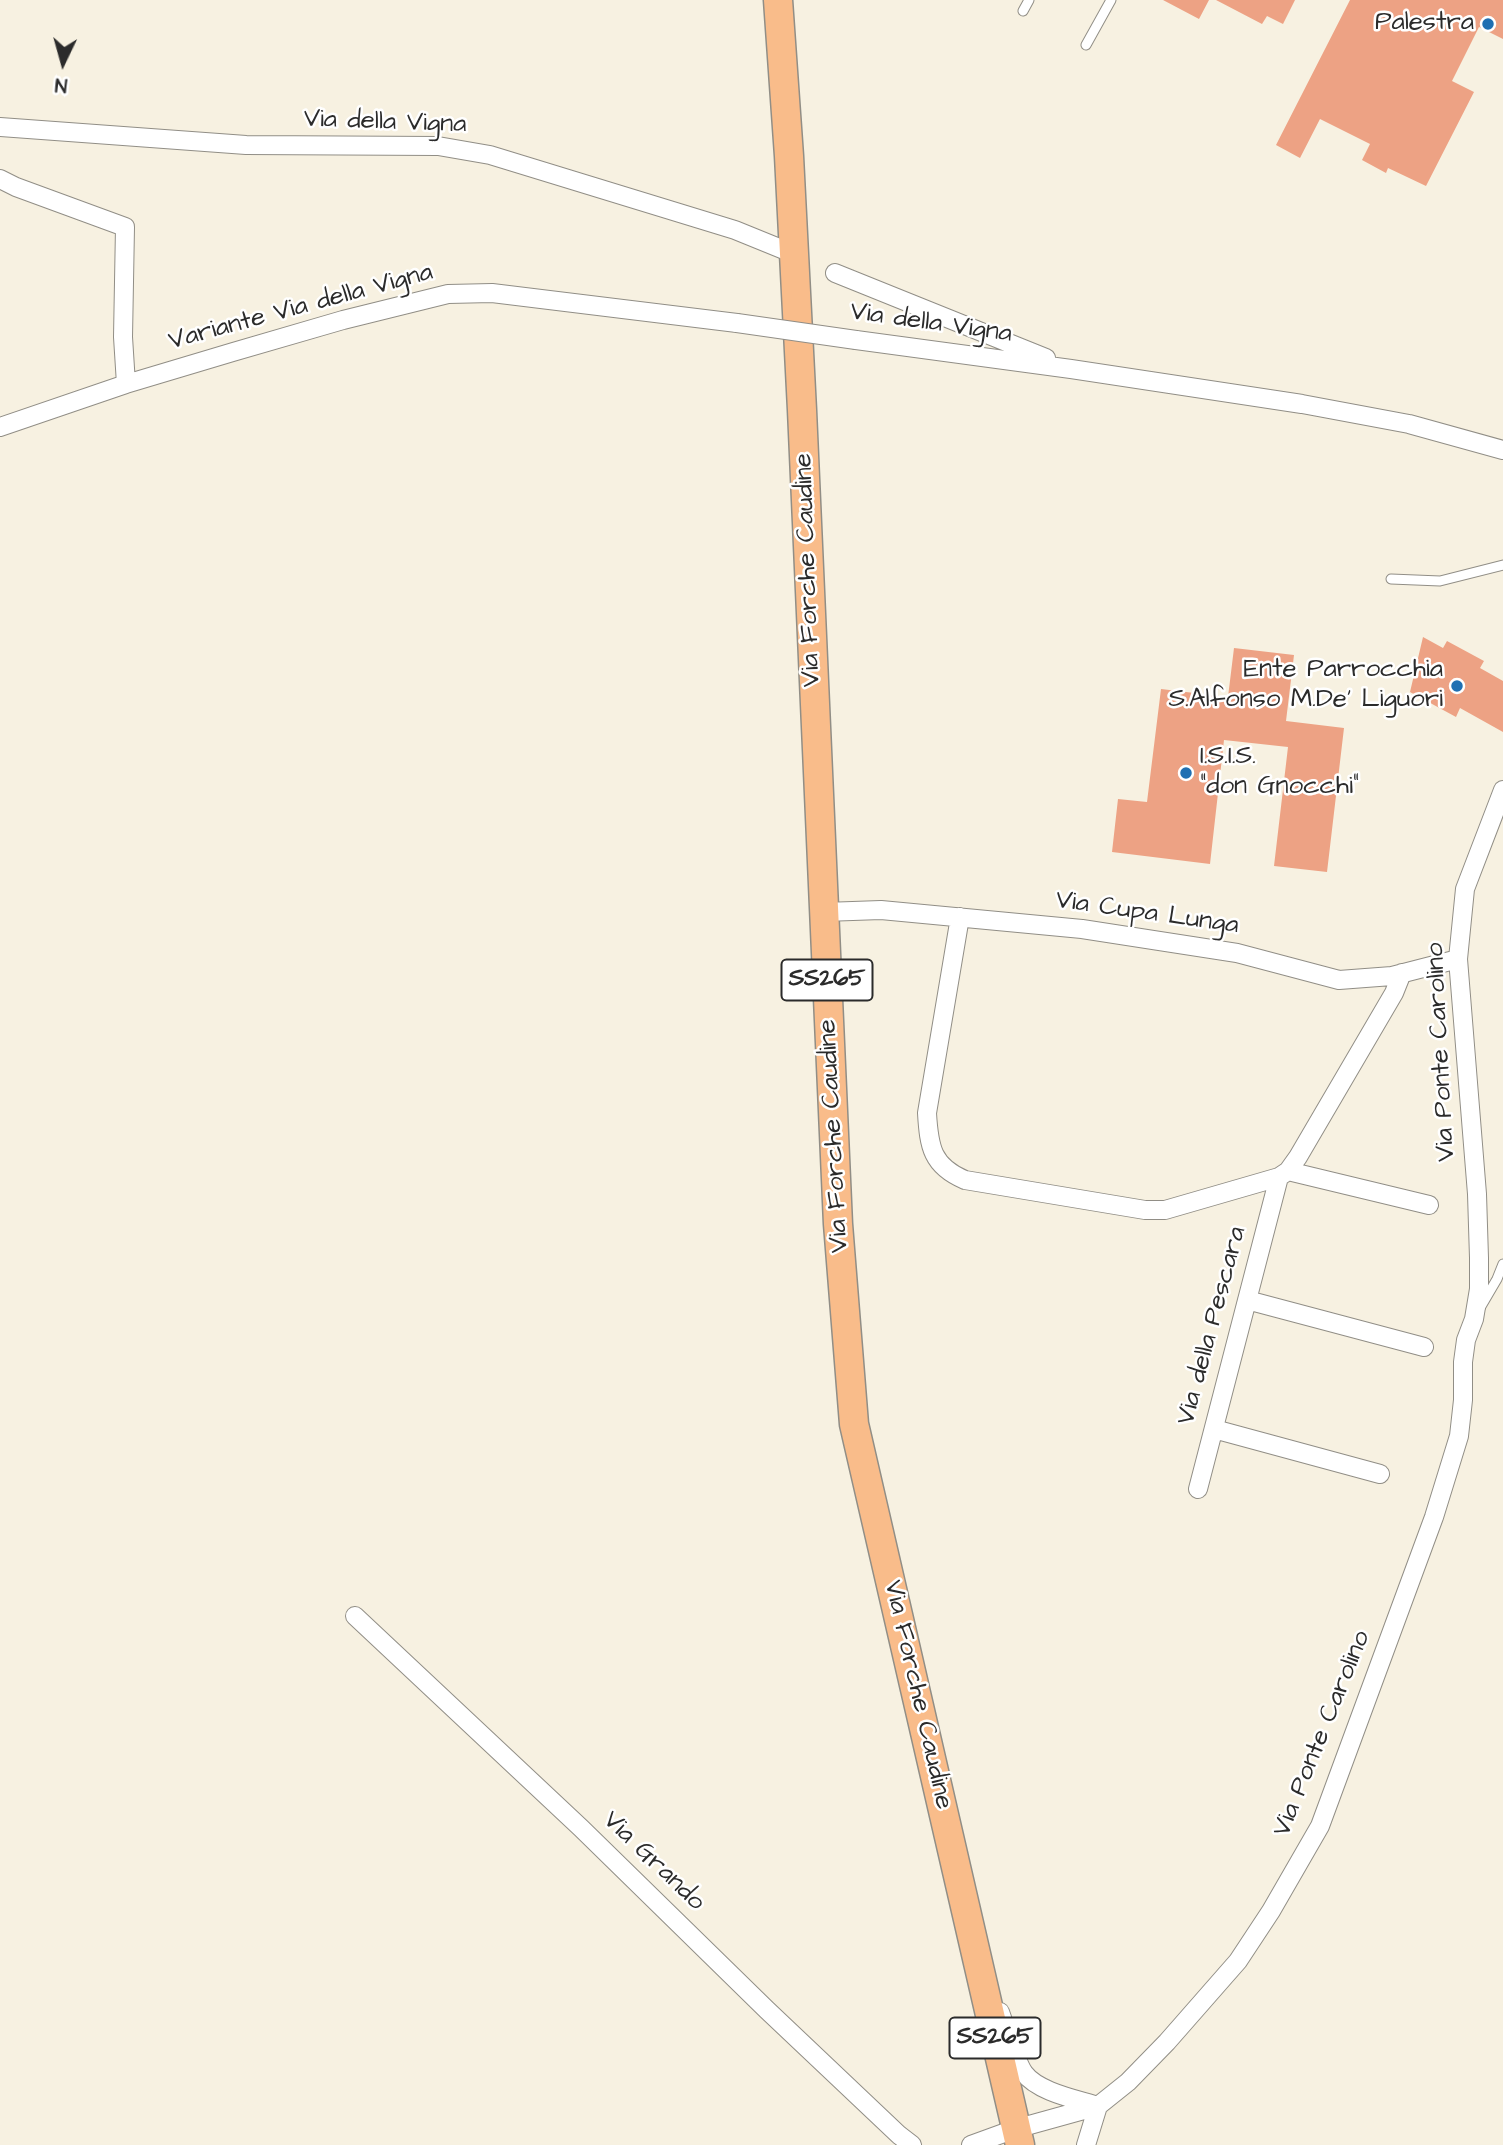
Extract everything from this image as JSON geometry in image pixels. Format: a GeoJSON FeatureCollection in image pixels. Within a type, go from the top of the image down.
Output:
{"type":"FeatureCollection","features":[{"type":"Feature","properties":{"kind":"main road","name":"Via Forche Caudine"},"geometry":{"type":"LineString","coordinates":[[778,0],[794,254],[838,1224],[854,1424],[1018,2137]]}},
{"type":"Feature","properties":{"kind":"street","name":"Via della Vigna"},"geometry":{"type":"LineString","coordinates":[[0,127],[246,145],[438,146],[490,155],[735,230],[794,254]]}},
{"type":"Feature","properties":{"kind":"street"},"geometry":{"type":"LineString","coordinates":[[0,179],[125,227],[123,337],[127,384]]}},
{"type":"Feature","properties":{"kind":"street","name":"Via della Vigna"},"geometry":{"type":"LineString","coordinates":[[835,273],[1071,369]]}},
{"type":"Feature","properties":{"kind":"street","name":"Via della Vigna"},"geometry":{"type":"LineString","coordinates":[[492,293],[737,323],[1071,369],[1409,424],[1503,450]]}},
{"type":"Feature","properties":{"kind":"street","name":"Variante Via della Vigna"},"geometry":{"type":"LineString","coordinates":[[0,427],[127,384],[307,330],[421,299],[448,294],[492,293]]}},
{"type":"Feature","properties":{"kind":"street","name":"Via Ponte Carolino"},"geometry":{"type":"LineString","coordinates":[[1018,2137],[1098,2106],[1128,2082],[1238,1961],[1271,1911],[1320,1826],[1434,1517],[1459,1436],[1463,1400],[1462,1362],[1479,1289],[1477,1194],[1458,959],[1465,889],[1503,790]]}},
{"type":"Feature","properties":{"kind":"street","name":"Via Cupa Lunga"},"geometry":{"type":"LineString","coordinates":[[824,912],[881,910],[1082,929],[1237,953],[1339,979],[1392,976],[1458,959]]}},
{"type":"Feature","properties":{"kind":"street","name":"Via della Pescara"},"geometry":{"type":"LineString","coordinates":[[960,917],[927,1113],[929,1145],[943,1168],[965,1180],[1145,1210],[1165,1210],[1284,1174]]}},
{"type":"Feature","properties":{"kind":"street","name":"Via della Pescara"},"geometry":{"type":"LineString","coordinates":[[1198,1489],[1247,1300],[1284,1174],[1298,1157],[1394,993],[1402,973]]}},
{"type":"Feature","properties":{"kind":"street"},"geometry":{"type":"LineString","coordinates":[[1284,1174],[1429,1205]]}},
{"type":"Feature","properties":{"kind":"street"},"geometry":{"type":"LineString","coordinates":[[1247,1300],[1424,1347]]}},
{"type":"Feature","properties":{"kind":"street"},"geometry":{"type":"LineString","coordinates":[[1214,1429],[1380,1474]]}},
{"type":"Feature","properties":{"kind":"street","name":"Via Grando"},"geometry":{"type":"LineString","coordinates":[[355,1616],[912,2145]]}},
{"type":"Feature","properties":{"kind":"street"},"geometry":{"type":"LineString","coordinates":[[974,1947],[1023,2073],[1051,2091],[1098,2106],[1086,2145]]}},
{"type":"Feature","properties":{"kind":"street"},"geometry":{"type":"LineString","coordinates":[[971,2145],[1018,2137]]}},
{"type":"Feature","properties":{"kind":"lane"},"geometry":{"type":"LineString","coordinates":[[1023,11],[1029,0]]}},
{"type":"Feature","properties":{"kind":"lane"},"geometry":{"type":"LineString","coordinates":[[1086,45],[1111,0]]}},
{"type":"Feature","properties":{"kind":"lane"},"geometry":{"type":"LineString","coordinates":[[1391,579],[1440,581],[1503,565]]}},
{"type":"Feature","properties":{"kind":"lane","name":"Via Ponte Carolino"},"geometry":{"type":"LineString","coordinates":[[1474,1319],[1503,1264]]}},
{"type":"Feature","properties":{"kind":"building"},"geometry":{"type":"Polygon","coordinates":[[[1163,0],[1209,0],[1199,19],[1163,0]]]}},
{"type":"Feature","properties":{"kind":"building"},"geometry":{"type":"Polygon","coordinates":[[[1216,0],[1295,0],[1283,24],[1267,16],[1262,24],[1216,0]]]}},
{"type":"Feature","properties":{"kind":"building"},"geometry":{"type":"Polygon","coordinates":[[[1350,0],[1503,0],[1503,39],[1479,27],[1452,81],[1474,92],[1426,186],[1388,168],[1386,173],[1362,160],[1370,144],[1320,119],[1300,158],[1276,145],[1350,0]]]}},
{"type":"Feature","properties":{"kind":"building","name":"Ente Parrocchia S.Alfonso M.De' Liguori"},"geometry":{"type":"Polygon","coordinates":[[[1423,637],[1443,648],[1447,641],[1484,661],[1480,668],[1503,681],[1503,732],[1460,708],[1456,717],[1410,692],[1423,637]]]}},
{"type":"Feature","properties":{"kind":"building","name":"I.S.I.S. \"don Gnocchi\""},"geometry":{"type":"Polygon","coordinates":[[[1234,648],[1294,655],[1286,721],[1344,728],[1327,872],[1274,866],[1288,747],[1224,740],[1210,864],[1112,852],[1118,799],[1147,802],[1161,689],[1228,697],[1234,648]]]}},
{"type":"Feature","properties":{"kind":"place","name":"Palestra"},"geometry":{"type":"Point","coordinates":[1488,24]}},
{"type":"Feature","properties":{"kind":"place","name":"Ente Parrocchia S.Alfonso M.De' Liguori"},"geometry":{"type":"Point","coordinates":[1457,686]}},
{"type":"Feature","properties":{"kind":"place","name":"I.S.I.S. \"don Gnocchi\""},"geometry":{"type":"Point","coordinates":[1186,773]}}]}
